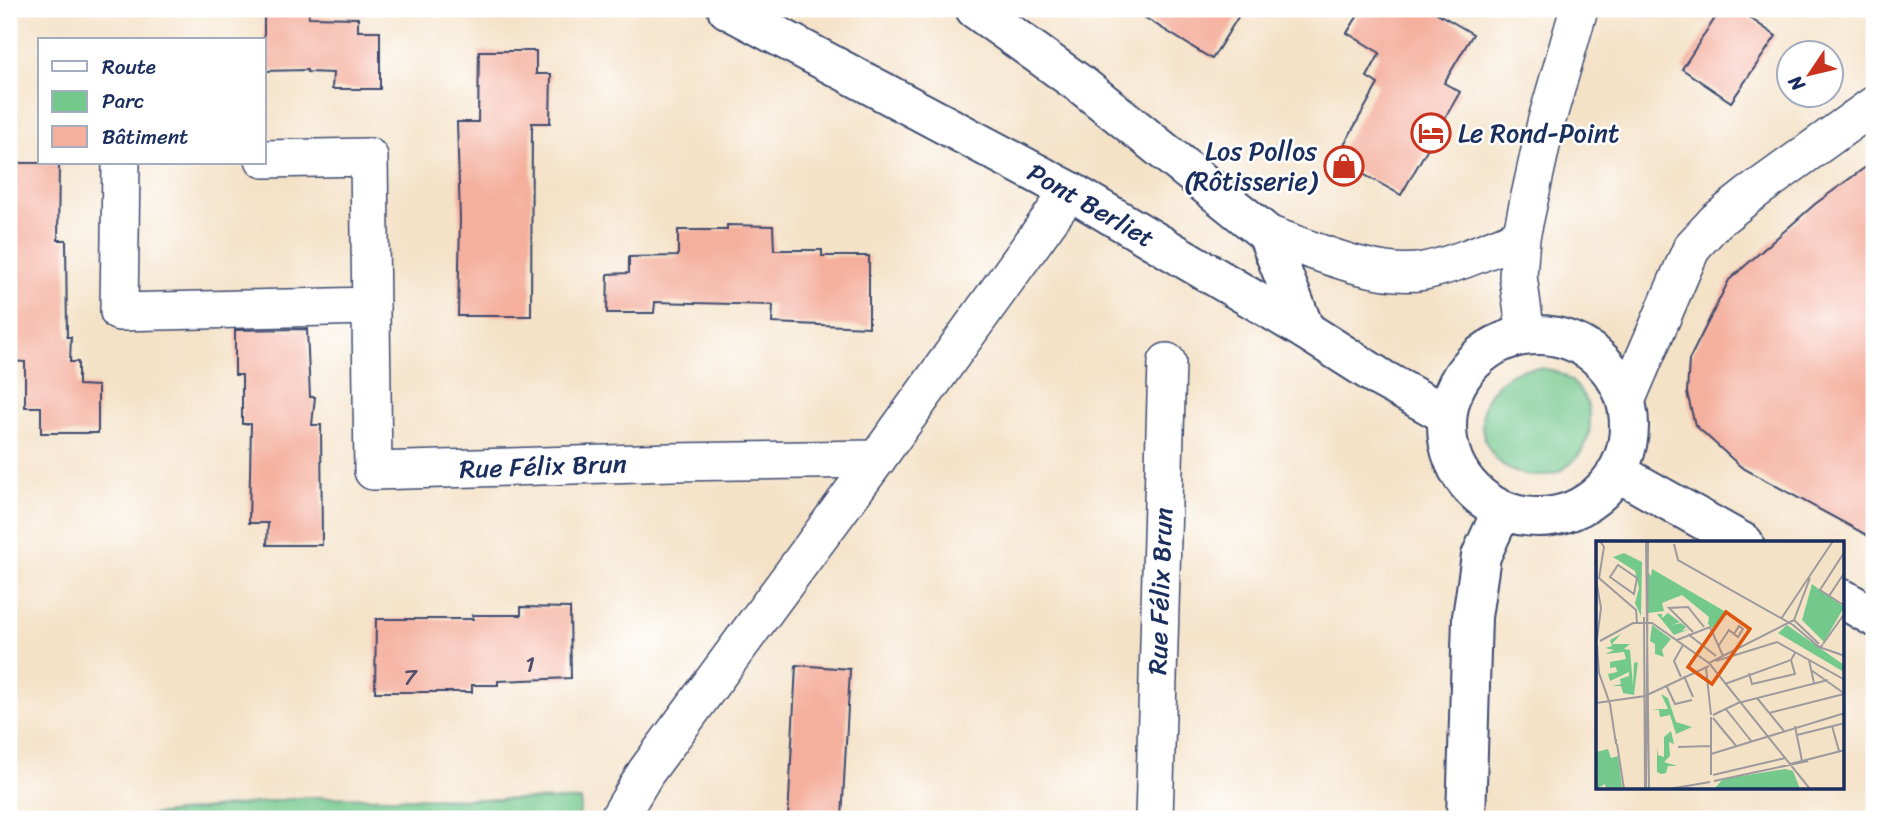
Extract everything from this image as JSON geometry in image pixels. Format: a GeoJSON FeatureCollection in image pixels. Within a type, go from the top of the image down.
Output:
{"type":"FeatureCollection","features":[{"type":"Feature","properties":{"kind":"street","name":"Pont Berliet"},"geometry":{"type":"LineString","coordinates":[[727,9],[1070,191],[1305,330],[1382,379],[1447,415]]}},
{"type":"Feature","properties":{"kind":"street"},"geometry":{"type":"LineString","coordinates":[[975,9],[1084,87],[1267,234],[1355,265],[1395,271],[1422,271],[1521,237]]}},
{"type":"Feature","properties":{"kind":"street"},"geometry":{"type":"LineString","coordinates":[[1526,335],[1518,276],[1521,237],[1545,123],[1579,9]]}},
{"type":"Feature","properties":{"kind":"street"},"geometry":{"type":"LineString","coordinates":[[1626,401],[1692,247],[1716,221],[1749,195],[1874,105]]}},
{"type":"Feature","properties":{"kind":"street","name":"Rue Félix Brun"},"geometry":{"type":"LineString","coordinates":[[266,159],[369,158],[373,471],[877,459]]}},
{"type":"Feature","properties":{"kind":"street"},"geometry":{"type":"LineString","coordinates":[[121,164],[119,312],[371,306]]}},
{"type":"Feature","properties":{"kind":"street"},"geometry":{"type":"LineString","coordinates":[[618,819],[646,772],[1070,191]]}},
{"type":"Feature","properties":{"kind":"street"},"geometry":{"type":"LineString","coordinates":[[1267,234],[1305,330]]}},
{"type":"Feature","properties":{"kind":"street"},"geometry":{"type":"LineString","coordinates":[[1526,335],[1553,335],[1577,343],[1599,358],[1615,377],[1626,401],[1630,425],[1626,449],[1617,472],[1600,493],[1590,500],[1553,516],[1527,517],[1502,510],[1482,498],[1458,469],[1447,438],[1447,415],[1456,386],[1473,361],[1498,344],[1526,335]]}},
{"type":"Feature","properties":{"kind":"street","name":"Rue Félix Brun"},"geometry":{"type":"LineString","coordinates":[[1154,819],[1167,362]]}},
{"type":"Feature","properties":{"kind":"street"},"geometry":{"type":"LineString","coordinates":[[1617,472],[1740,541]]}},
{"type":"Feature","properties":{"kind":"street"},"geometry":{"type":"LineString","coordinates":[[1466,819],[1472,617],[1481,556],[1502,510]]}},
{"type":"Feature","properties":{"kind":"street"},"geometry":{"type":"LineString","coordinates":[[1844,600],[1874,618]]}},
{"type":"Feature","properties":{"kind":"green space"},"geometry":{"type":"Polygon","coordinates":[[[1536,368],[1557,372],[1574,384],[1586,401],[1590,422],[1586,443],[1574,460],[1557,472],[1536,476],[1515,472],[1498,460],[1486,443],[1482,422],[1486,401],[1498,384],[1515,372],[1536,368]]]}},
{"type":"Feature","properties":{"kind":"green space"},"geometry":{"type":"Polygon","coordinates":[[[308,797],[581,800],[579,819],[118,819],[308,797]]]}},
{"type":"Feature","properties":{"kind":"building"},"geometry":{"type":"Polygon","coordinates":[[[264,9],[308,9],[309,17],[358,18],[358,31],[380,31],[380,89],[332,89],[333,73],[307,70],[266,71],[264,9]]]}},
{"type":"Feature","properties":{"kind":"building"},"geometry":{"type":"Polygon","coordinates":[[[1131,9],[1243,9],[1212,59],[1131,9]]]}},
{"type":"Feature","properties":{"kind":"building"},"geometry":{"type":"Polygon","coordinates":[[[1362,9],[1430,9],[1473,34],[1444,83],[1460,92],[1401,195],[1336,159],[1378,84],[1367,77],[1380,53],[1347,33],[1362,9]]]}},
{"type":"Feature","properties":{"kind":"building"},"geometry":{"type":"Polygon","coordinates":[[[1721,9],[1737,9],[1776,36],[1731,102],[1682,69],[1721,9]]]}},
{"type":"Feature","properties":{"kind":"building"},"geometry":{"type":"Polygon","coordinates":[[[479,51],[536,51],[536,74],[551,74],[550,123],[532,123],[531,316],[458,316],[460,218],[457,122],[478,122],[479,51]]]}},
{"type":"Feature","properties":{"kind":"building"},"geometry":{"type":"Polygon","coordinates":[[[1874,161],[1874,539],[1741,467],[1695,425],[1687,393],[1689,360],[1729,280],[1815,204],[1874,161]]]}},
{"type":"Feature","properties":{"kind":"building"},"geometry":{"type":"Polygon","coordinates":[[[9,163],[59,164],[58,240],[66,240],[67,337],[71,337],[70,362],[78,362],[78,385],[98,386],[98,433],[41,433],[41,407],[25,407],[25,362],[9,361],[9,163]]]}},
{"type":"Feature","properties":{"kind":"building"},"geometry":{"type":"Polygon","coordinates":[[[727,225],[773,226],[774,250],[822,250],[822,256],[869,256],[869,327],[772,323],[773,305],[655,302],[654,313],[607,313],[608,274],[629,273],[629,257],[678,256],[678,230],[727,230],[727,225]]]}},
{"type":"Feature","properties":{"kind":"building"},"geometry":{"type":"Polygon","coordinates":[[[307,329],[310,397],[315,397],[312,425],[321,425],[322,545],[267,545],[268,523],[249,523],[251,424],[242,424],[242,375],[235,375],[235,330],[307,329]]]}},
{"type":"Feature","properties":{"kind":"building"},"geometry":{"type":"Polygon","coordinates":[[[521,607],[570,608],[571,678],[498,681],[498,685],[472,685],[472,692],[375,692],[376,619],[473,619],[472,615],[521,615],[521,607]]]}},
{"type":"Feature","properties":{"kind":"building"},"geometry":{"type":"Polygon","coordinates":[[[796,665],[850,669],[842,819],[788,819],[796,665]]]}},
{"type":"Feature","properties":{"kind":"place","name":"Le Rond-Point"},"geometry":{"type":"Point","coordinates":[1431,133]}},
{"type":"Feature","properties":{"kind":"place","name":"Los Pollos (Rôtisserie)"},"geometry":{"type":"Point","coordinates":[1344,166]}}]}
